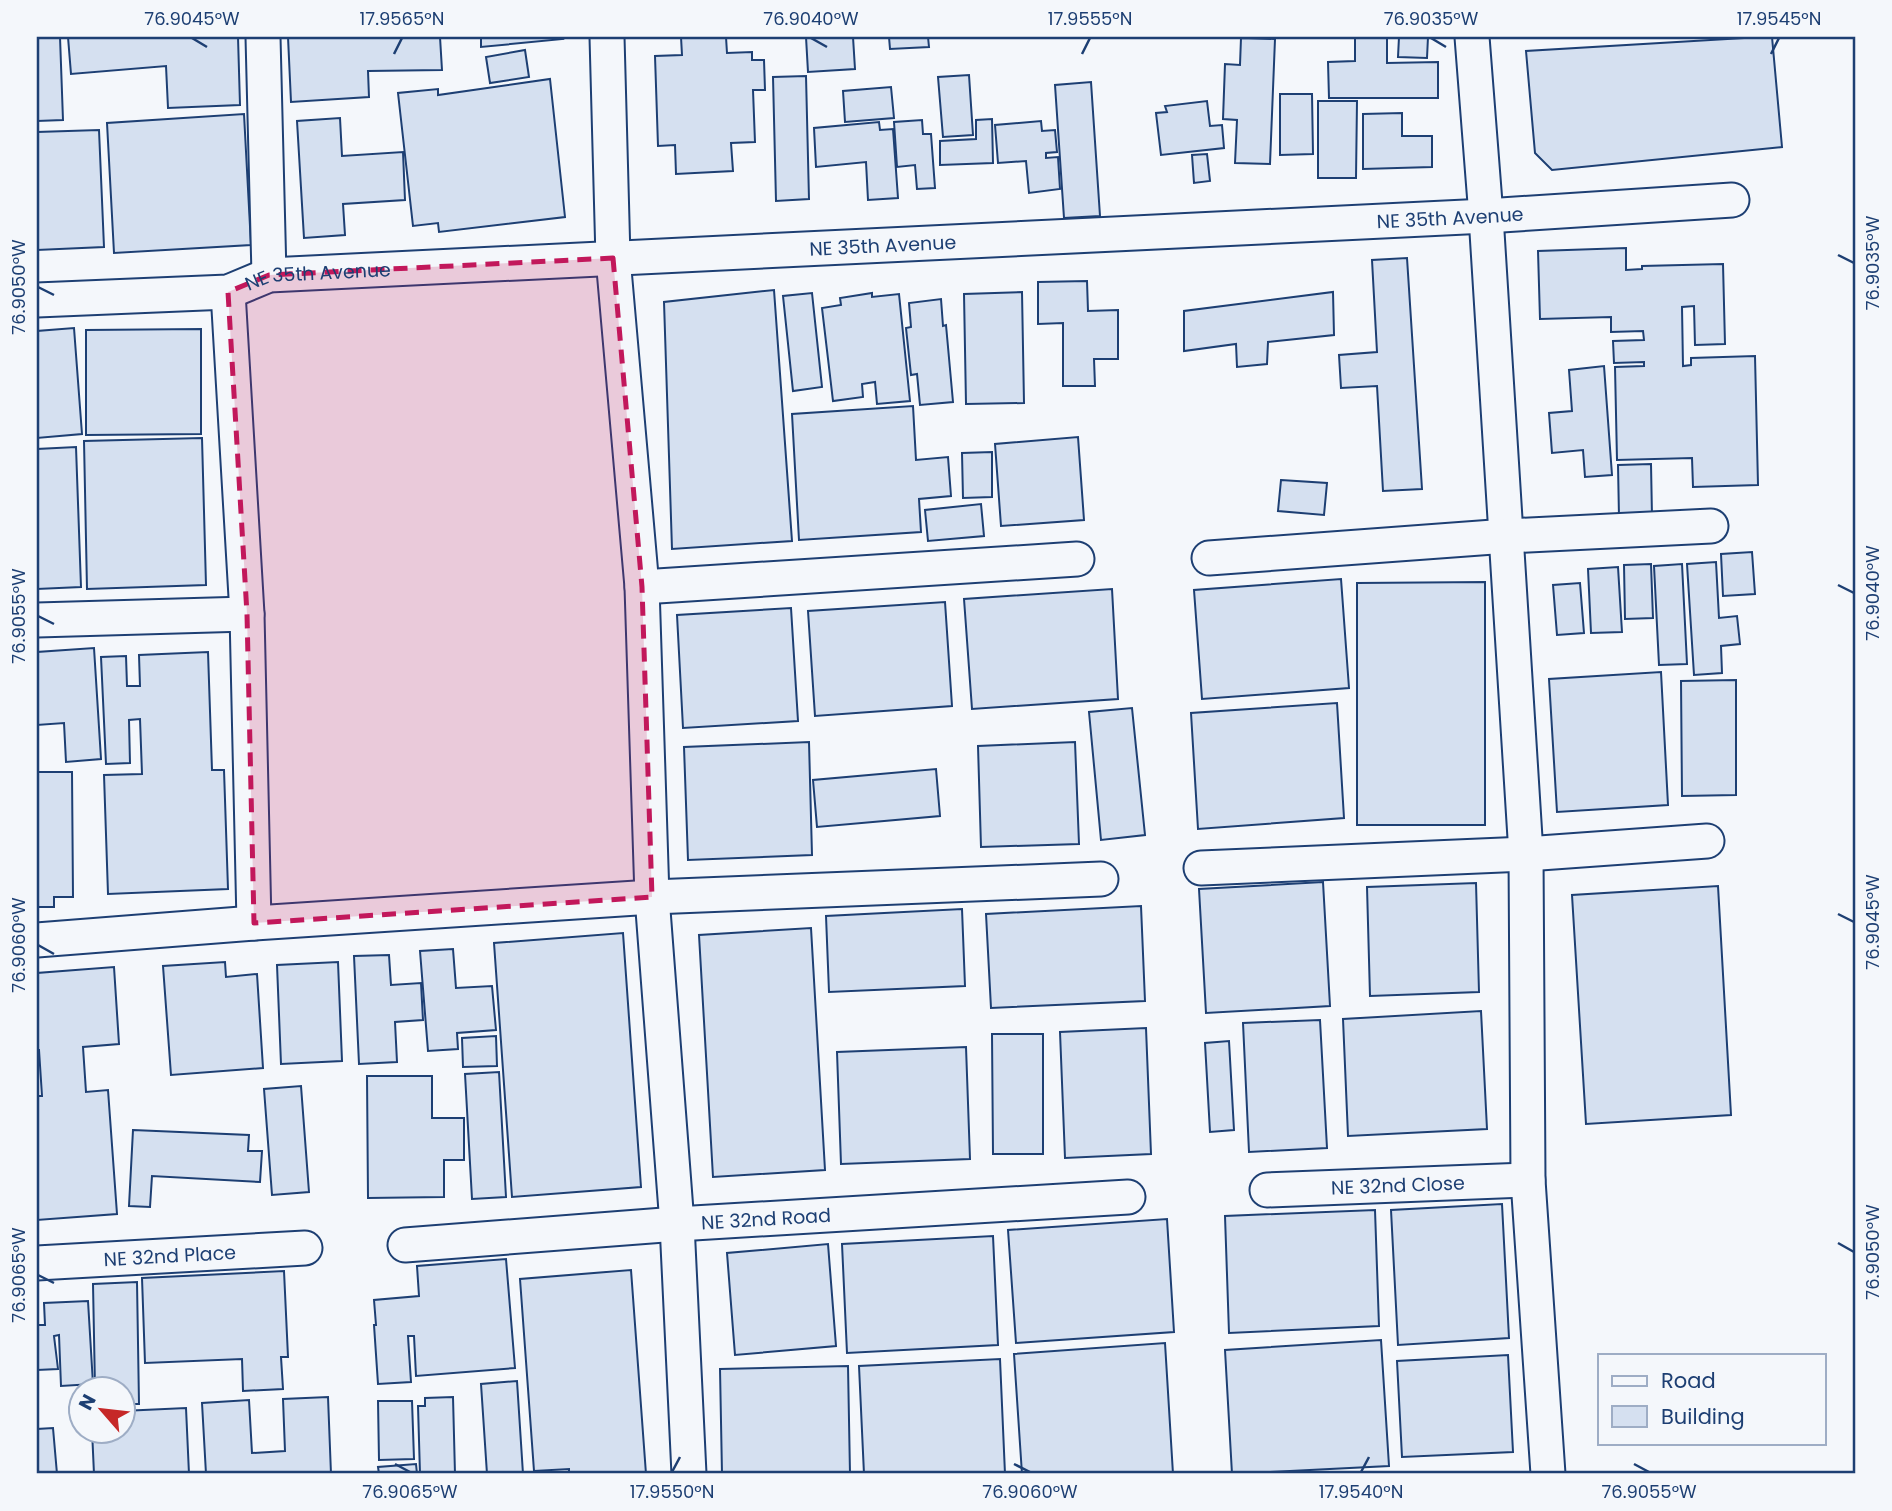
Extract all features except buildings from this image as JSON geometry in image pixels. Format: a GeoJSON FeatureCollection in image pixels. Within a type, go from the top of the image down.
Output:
{"type":"FeatureCollection","features":[{"type":"Feature","properties":{"kind":"street"},"geometry":{"type":"LineString","coordinates":[[263,37],[269,275]]}},
{"type":"Feature","properties":{"kind":"street"},"geometry":{"type":"LineString","coordinates":[[607,37],[613,258],[642,587],[652,897],[677,1224],[690,1474]]}},
{"type":"Feature","properties":{"kind":"street"},"geometry":{"type":"LineString","coordinates":[[1472,37],[1486,216],[1526,854],[1528,1180],[1548,1474]]}},
{"type":"Feature","properties":{"kind":"street","name":"NE 35th Avenue"},"geometry":{"type":"LineString","coordinates":[[37,300],[228,292],[269,275],[1486,216],[1732,200]]}},
{"type":"Feature","properties":{"kind":"street"},"geometry":{"type":"LineString","coordinates":[[228,292],[247,614],[254,923]]}},
{"type":"Feature","properties":{"kind":"street"},"geometry":{"type":"LineString","coordinates":[[1209,558],[1507,536],[1711,526]]}},
{"type":"Feature","properties":{"kind":"street"},"geometry":{"type":"LineString","coordinates":[[642,587],[1077,559]]}},
{"type":"Feature","properties":{"kind":"street"},"geometry":{"type":"LineString","coordinates":[[37,620],[247,614]]}},
{"type":"Feature","properties":{"kind":"street"},"geometry":{"type":"LineString","coordinates":[[1201,868],[1526,854],[1707,841]]}},
{"type":"Feature","properties":{"kind":"street"},"geometry":{"type":"LineString","coordinates":[[37,940],[652,897],[1101,879]]}},
{"type":"Feature","properties":{"kind":"street","name":"NE 32nd Close"},"geometry":{"type":"LineString","coordinates":[[1267,1190],[1528,1180]]}},
{"type":"Feature","properties":{"kind":"street","name":"NE 32nd Road"},"geometry":{"type":"LineString","coordinates":[[405,1245],[677,1224],[1128,1197]]}},
{"type":"Feature","properties":{"kind":"street","name":"NE 32nd Place"},"geometry":{"type":"LineString","coordinates":[[37,1263],[305,1248]]}},
{"type":"Feature","properties":{"kind":"highlighted area"},"geometry":{"type":"Polygon","coordinates":[[[613,258],[642,587],[652,897],[254,923],[247,614],[228,292],[269,275],[613,258]]]}}]}
